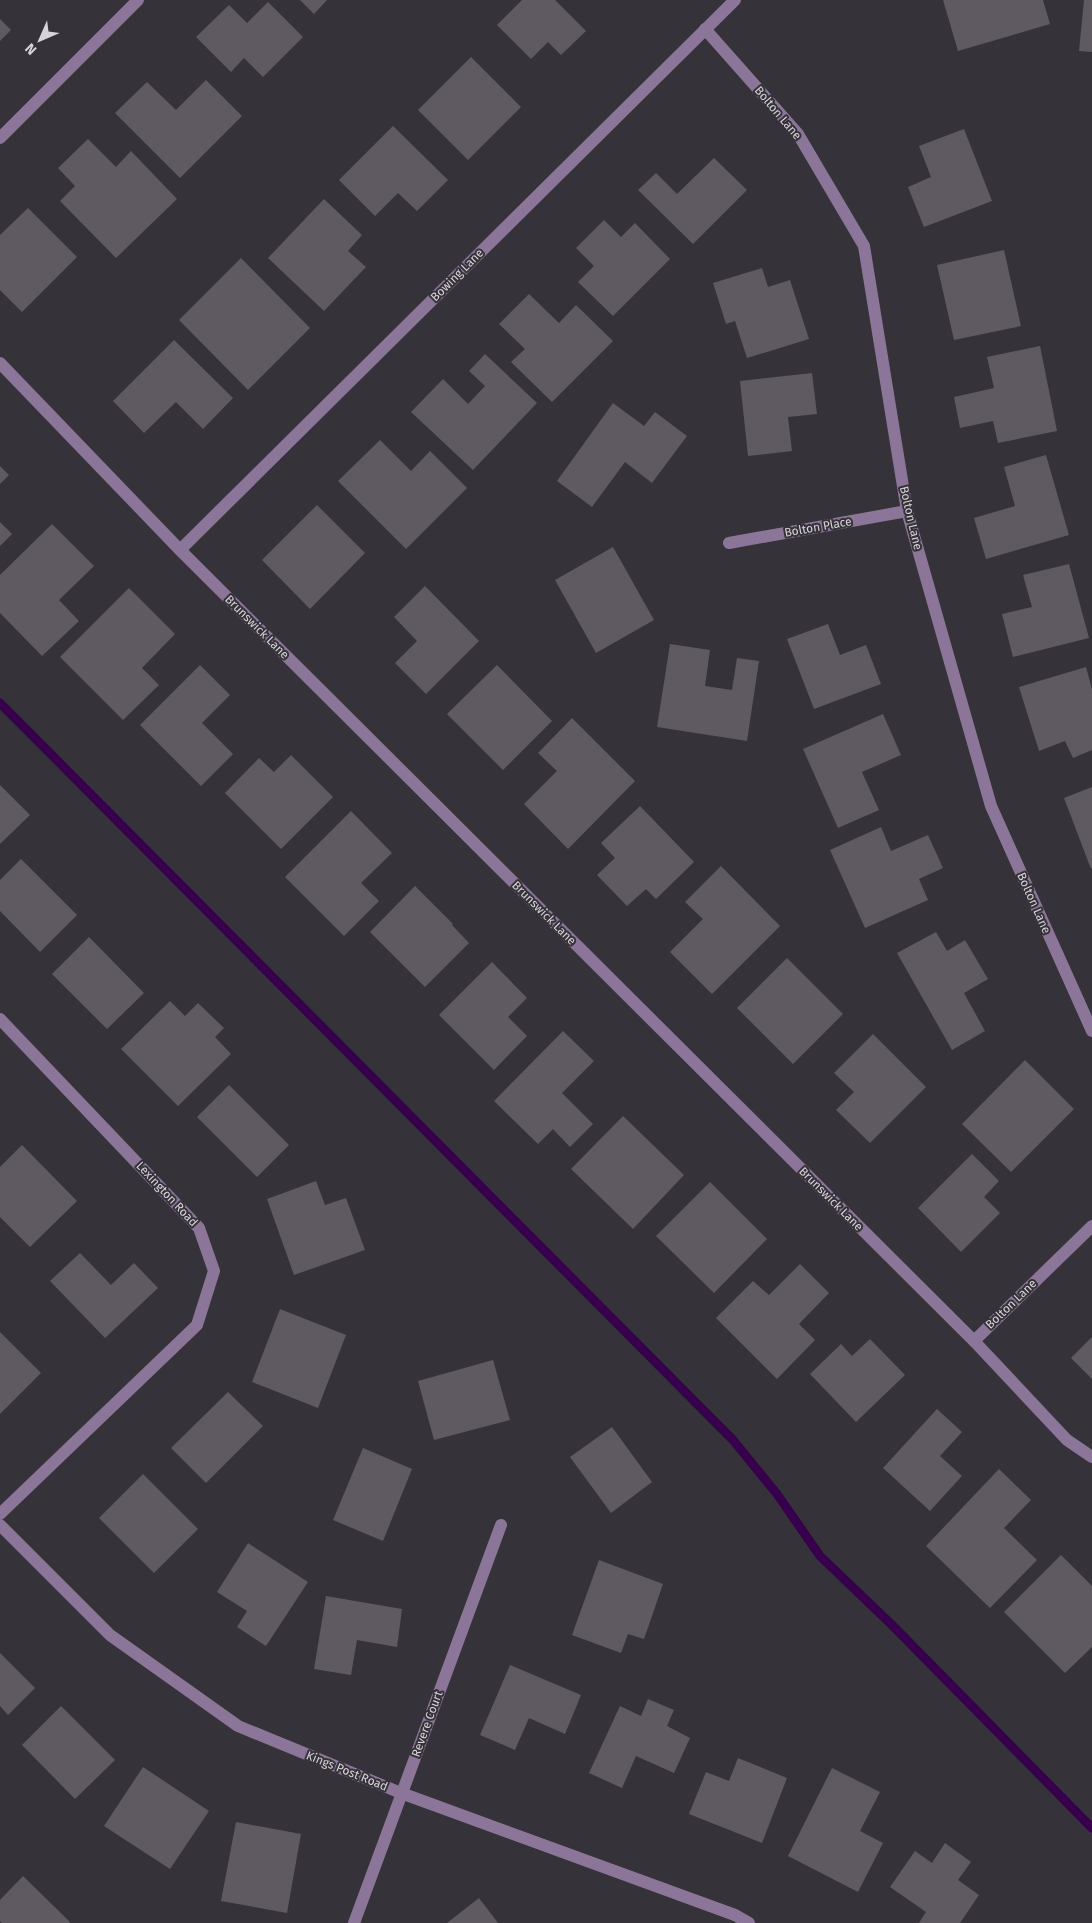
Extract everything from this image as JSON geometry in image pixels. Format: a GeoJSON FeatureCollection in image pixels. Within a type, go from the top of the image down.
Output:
{"type":"FeatureCollection","features":[{"type":"Feature","properties":{"kind":"street"},"geometry":{"type":"LineString","coordinates":[[0,138],[138,0]]}},
{"type":"Feature","properties":{"kind":"street","name":"Bowing Lane"},"geometry":{"type":"LineString","coordinates":[[180,550],[734,0]]}},
{"type":"Feature","properties":{"kind":"street","name":"Bolton Lane"},"geometry":{"type":"LineString","coordinates":[[705,29],[798,134],[864,246],[907,511],[991,806],[1092,1031]]}},
{"type":"Feature","properties":{"kind":"street","name":"Brunswick Lane"},"geometry":{"type":"LineString","coordinates":[[0,363],[180,550],[974,1341],[1067,1440],[1092,1457]]}},
{"type":"Feature","properties":{"kind":"street","name":"Bolton Place"},"geometry":{"type":"LineString","coordinates":[[729,544],[907,511]]}},
{"type":"Feature","properties":{"kind":"street","name":"Lexington Road"},"geometry":{"type":"LineString","coordinates":[[0,1019],[199,1228],[214,1271],[197,1325],[0,1514]]}},
{"type":"Feature","properties":{"kind":"street","name":"Bolton Lane"},"geometry":{"type":"LineString","coordinates":[[974,1341],[1092,1226]]}},
{"type":"Feature","properties":{"kind":"street","name":"Kings Post Road"},"geometry":{"type":"LineString","coordinates":[[0,1525],[110,1635],[238,1726],[401,1793],[734,1919],[749,1923]]}},
{"type":"Feature","properties":{"kind":"street","name":"Revere Court"},"geometry":{"type":"LineString","coordinates":[[354,1923],[501,1525]]}},
{"type":"Feature","properties":{"kind":"building"},"geometry":{"type":"Polygon","coordinates":[[[300,0],[327,0],[314,14],[300,0]]]}},
{"type":"Feature","properties":{"kind":"building"},"geometry":{"type":"Polygon","coordinates":[[[522,0],[555,0],[586,31],[561,55],[548,42],[531,59],[497,25],[522,0]]]}},
{"type":"Feature","properties":{"kind":"building"},"geometry":{"type":"Polygon","coordinates":[[[943,0],[1043,0],[1050,24],[958,51],[943,0]]]}},
{"type":"Feature","properties":{"kind":"building"},"geometry":{"type":"Polygon","coordinates":[[[1084,0],[1092,0],[1092,52],[1079,51],[1084,0]]]}},
{"type":"Feature","properties":{"kind":"building"},"geometry":{"type":"Polygon","coordinates":[[[268,2],[303,37],[263,77],[244,58],[231,72],[196,37],[229,5],[247,23],[268,2]]]}},
{"type":"Feature","properties":{"kind":"building"},"geometry":{"type":"Polygon","coordinates":[[[0,19],[11,30],[0,41],[0,19]]]}},
{"type":"Feature","properties":{"kind":"building"},"geometry":{"type":"Polygon","coordinates":[[[471,57],[521,107],[468,160],[418,110],[471,57]]]}},
{"type":"Feature","properties":{"kind":"building"},"geometry":{"type":"Polygon","coordinates":[[[206,80],[242,116],[180,178],[115,113],[147,82],[176,110],[206,80]]]}},
{"type":"Feature","properties":{"kind":"building"},"geometry":{"type":"Polygon","coordinates":[[[393,126],[448,180],[417,211],[398,193],[375,216],[339,180],[393,126]]]}},
{"type":"Feature","properties":{"kind":"building"},"geometry":{"type":"Polygon","coordinates":[[[964,129],[992,201],[924,227],[908,187],[931,177],[919,146],[964,129]]]}},
{"type":"Feature","properties":{"kind":"building"},"geometry":{"type":"Polygon","coordinates":[[[88,139],[116,167],[131,151],[177,199],[116,258],[60,201],[75,186],[58,168],[88,139]]]}},
{"type":"Feature","properties":{"kind":"building"},"geometry":{"type":"Polygon","coordinates":[[[714,158],[747,190],[693,244],[638,190],[656,173],[677,194],[714,158]]]}},
{"type":"Feature","properties":{"kind":"building"},"geometry":{"type":"Polygon","coordinates":[[[324,199],[362,235],[348,251],[366,267],[324,311],[268,258],[324,199]]]}},
{"type":"Feature","properties":{"kind":"building"},"geometry":{"type":"Polygon","coordinates":[[[28,208],[77,257],[22,312],[0,290],[0,235],[28,208]]]}},
{"type":"Feature","properties":{"kind":"building"},"geometry":{"type":"Polygon","coordinates":[[[604,220],[621,237],[635,223],[670,259],[613,316],[578,282],[594,266],[576,248],[604,220]]]}},
{"type":"Feature","properties":{"kind":"building"},"geometry":{"type":"Polygon","coordinates":[[[1004,250],[1021,326],[954,340],[937,265],[1004,250]]]}},
{"type":"Feature","properties":{"kind":"building"},"geometry":{"type":"Polygon","coordinates":[[[241,258],[310,328],[248,390],[179,320],[241,258]]]}},
{"type":"Feature","properties":{"kind":"building"},"geometry":{"type":"Polygon","coordinates":[[[762,268],[768,287],[790,280],[809,339],[747,358],[735,321],[726,324],[713,283],[762,268]]]}},
{"type":"Feature","properties":{"kind":"building"},"geometry":{"type":"Polygon","coordinates":[[[529,294],[559,323],[576,305],[613,341],[552,402],[511,362],[525,349],[499,324],[529,294]]]}},
{"type":"Feature","properties":{"kind":"building"},"geometry":{"type":"Polygon","coordinates":[[[174,340],[233,398],[203,429],[176,402],[144,433],[113,401],[174,340]]]}},
{"type":"Feature","properties":{"kind":"building"},"geometry":{"type":"Polygon","coordinates":[[[1040,346],[1057,431],[998,443],[993,421],[960,428],[954,397],[994,388],[987,357],[1040,346]]]}},
{"type":"Feature","properties":{"kind":"building"},"geometry":{"type":"Polygon","coordinates":[[[485,354],[537,403],[473,470],[411,412],[443,379],[468,404],[485,386],[469,371],[485,354]]]}},
{"type":"Feature","properties":{"kind":"building"},"geometry":{"type":"Polygon","coordinates":[[[812,373],[817,414],[788,417],[792,451],[748,456],[740,381],[812,373]]]}},
{"type":"Feature","properties":{"kind":"building"},"geometry":{"type":"Polygon","coordinates":[[[613,403],[644,426],[655,412],[687,436],[652,483],[625,462],[592,507],[557,481],[613,403]]]}},
{"type":"Feature","properties":{"kind":"building"},"geometry":{"type":"Polygon","coordinates":[[[380,440],[411,471],[430,451],[467,488],[406,549],[338,481],[380,440]]]}},
{"type":"Feature","properties":{"kind":"building"},"geometry":{"type":"Polygon","coordinates":[[[1046,455],[1069,535],[986,559],[974,518],[1015,506],[1004,467],[1046,455]]]}},
{"type":"Feature","properties":{"kind":"building"},"geometry":{"type":"Polygon","coordinates":[[[0,466],[9,475],[0,484],[0,466]]]}},
{"type":"Feature","properties":{"kind":"building"},"geometry":{"type":"Polygon","coordinates":[[[317,505],[365,553],[310,609],[262,560],[317,505]]]}},
{"type":"Feature","properties":{"kind":"building"},"geometry":{"type":"Polygon","coordinates":[[[0,522],[12,534],[0,546],[0,522]]]}},
{"type":"Feature","properties":{"kind":"building"},"geometry":{"type":"Polygon","coordinates":[[[52,524],[94,566],[59,600],[79,621],[42,656],[0,613],[0,575],[52,524]]]}},
{"type":"Feature","properties":{"kind":"building"},"geometry":{"type":"Polygon","coordinates":[[[613,547],[654,620],[596,653],[555,580],[613,547]]]}},
{"type":"Feature","properties":{"kind":"building"},"geometry":{"type":"Polygon","coordinates":[[[1069,564],[1089,638],[1013,657],[1002,614],[1032,607],[1023,575],[1069,564]]]}},
{"type":"Feature","properties":{"kind":"building"},"geometry":{"type":"Polygon","coordinates":[[[425,586],[479,641],[426,694],[395,663],[417,641],[394,617],[425,586]]]}},
{"type":"Feature","properties":{"kind":"building"},"geometry":{"type":"Polygon","coordinates":[[[129,588],[175,634],[142,668],[159,685],[123,720],[60,657],[129,588]]]}},
{"type":"Feature","properties":{"kind":"building"},"geometry":{"type":"Polygon","coordinates":[[[828,624],[840,655],[866,645],[881,684],[814,709],[787,639],[828,624]]]}},
{"type":"Feature","properties":{"kind":"building"},"geometry":{"type":"Polygon","coordinates":[[[670,644],[710,650],[705,686],[732,690],[737,658],[759,661],[747,741],[657,727],[670,644]]]}},
{"type":"Feature","properties":{"kind":"building"},"geometry":{"type":"Polygon","coordinates":[[[200,665],[230,695],[202,723],[233,754],[201,786],[140,725],[200,665]]]}},
{"type":"Feature","properties":{"kind":"building"},"geometry":{"type":"Polygon","coordinates":[[[497,665],[552,721],[503,770],[447,714],[497,665]]]}},
{"type":"Feature","properties":{"kind":"building"},"geometry":{"type":"Polygon","coordinates":[[[1086,667],[1092,689],[1092,750],[1073,758],[1065,741],[1039,751],[1019,687],[1086,667]]]}},
{"type":"Feature","properties":{"kind":"building"},"geometry":{"type":"Polygon","coordinates":[[[883,714],[901,755],[862,772],[879,810],[838,828],[803,749],[883,714]]]}},
{"type":"Feature","properties":{"kind":"building"},"geometry":{"type":"Polygon","coordinates":[[[572,718],[635,781],[568,849],[524,804],[557,771],[538,753],[572,718]]]}},
{"type":"Feature","properties":{"kind":"building"},"geometry":{"type":"Polygon","coordinates":[[[291,755],[333,797],[281,849],[225,793],[259,758],[274,772],[291,755]]]}},
{"type":"Feature","properties":{"kind":"building"},"geometry":{"type":"Polygon","coordinates":[[[0,785],[30,815],[0,844],[0,785]]]}},
{"type":"Feature","properties":{"kind":"building"},"geometry":{"type":"Polygon","coordinates":[[[1092,787],[1092,868],[1091,869],[1064,798],[1092,787]]]}},
{"type":"Feature","properties":{"kind":"building"},"geometry":{"type":"Polygon","coordinates":[[[640,806],[694,862],[656,899],[646,889],[627,906],[597,875],[615,858],[601,843],[640,806]]]}},
{"type":"Feature","properties":{"kind":"building"},"geometry":{"type":"Polygon","coordinates":[[[351,811],[392,853],[361,883],[379,901],[344,936],[285,877],[351,811]]]}},
{"type":"Feature","properties":{"kind":"building"},"geometry":{"type":"Polygon","coordinates":[[[881,827],[891,851],[928,835],[943,868],[919,879],[928,900],[865,928],[830,850],[881,827]]]}},
{"type":"Feature","properties":{"kind":"building"},"geometry":{"type":"Polygon","coordinates":[[[21,859],[77,915],[40,952],[0,911],[0,880],[21,859]]]}},
{"type":"Feature","properties":{"kind":"building"},"geometry":{"type":"Polygon","coordinates":[[[721,866],[780,926],[712,994],[670,952],[703,919],[685,902],[721,866]]]}},
{"type":"Feature","properties":{"kind":"building"},"geometry":{"type":"Polygon","coordinates":[[[415,886],[469,943],[425,987],[370,932],[415,886]]]}},
{"type":"Feature","properties":{"kind":"building"},"geometry":{"type":"Polygon","coordinates":[[[936,932],[947,951],[965,940],[988,979],[964,993],[985,1031],[952,1050],[897,953],[936,932]]]}},
{"type":"Feature","properties":{"kind":"building"},"geometry":{"type":"Polygon","coordinates":[[[89,937],[144,993],[107,1029],[52,974],[89,937]]]}},
{"type":"Feature","properties":{"kind":"building"},"geometry":{"type":"Polygon","coordinates":[[[787,958],[843,1014],[793,1064],[737,1008],[787,958]]]}},
{"type":"Feature","properties":{"kind":"building"},"geometry":{"type":"Polygon","coordinates":[[[492,962],[527,998],[508,1017],[527,1036],[494,1070],[439,1015],[492,962]]]}},
{"type":"Feature","properties":{"kind":"building"},"geometry":{"type":"Polygon","coordinates":[[[170,1001],[185,1016],[198,1003],[224,1028],[215,1037],[231,1054],[178,1106],[121,1049],[170,1001]]]}},
{"type":"Feature","properties":{"kind":"building"},"geometry":{"type":"Polygon","coordinates":[[[563,1031],[594,1061],[562,1093],[593,1124],[570,1147],[553,1129],[538,1144],[494,1101],[563,1031]]]}},
{"type":"Feature","properties":{"kind":"building"},"geometry":{"type":"Polygon","coordinates":[[[873,1034],[926,1087],[870,1143],[836,1110],[854,1092],[834,1073],[873,1034]]]}},
{"type":"Feature","properties":{"kind":"building"},"geometry":{"type":"Polygon","coordinates":[[[1025,1060],[1074,1109],[1011,1172],[962,1124],[1025,1060]]]}},
{"type":"Feature","properties":{"kind":"building"},"geometry":{"type":"Polygon","coordinates":[[[229,1085],[289,1145],[257,1177],[197,1117],[229,1085]]]}},
{"type":"Feature","properties":{"kind":"building"},"geometry":{"type":"Polygon","coordinates":[[[623,1116],[684,1175],[633,1229],[571,1169],[623,1116]]]}},
{"type":"Feature","properties":{"kind":"building"},"geometry":{"type":"Polygon","coordinates":[[[22,1145],[77,1201],[30,1247],[0,1217],[0,1167],[22,1145]]]}},
{"type":"Feature","properties":{"kind":"building"},"geometry":{"type":"Polygon","coordinates":[[[972,1154],[999,1181],[984,1197],[1000,1213],[961,1252],[918,1208],[972,1154]]]}},
{"type":"Feature","properties":{"kind":"building"},"geometry":{"type":"Polygon","coordinates":[[[316,1181],[325,1205],[346,1198],[365,1250],[294,1275],[267,1199],[316,1181]]]}},
{"type":"Feature","properties":{"kind":"building"},"geometry":{"type":"Polygon","coordinates":[[[710,1182],[767,1239],[714,1293],[656,1236],[710,1182]]]}},
{"type":"Feature","properties":{"kind":"building"},"geometry":{"type":"Polygon","coordinates":[[[80,1253],[111,1285],[134,1263],[158,1288],[105,1338],[50,1281],[80,1253]]]}},
{"type":"Feature","properties":{"kind":"building"},"geometry":{"type":"Polygon","coordinates":[[[800,1264],[829,1293],[799,1324],[815,1340],[777,1379],[716,1318],[753,1281],[769,1295],[800,1264]]]}},
{"type":"Feature","properties":{"kind":"building"},"geometry":{"type":"Polygon","coordinates":[[[280,1309],[346,1335],[318,1408],[252,1382],[280,1309]]]}},
{"type":"Feature","properties":{"kind":"building"},"geometry":{"type":"Polygon","coordinates":[[[0,1332],[41,1373],[0,1414],[0,1332]]]}},
{"type":"Feature","properties":{"kind":"building"},"geometry":{"type":"Polygon","coordinates":[[[1092,1337],[1092,1379],[1071,1358],[1092,1337]]]}},
{"type":"Feature","properties":{"kind":"building"},"geometry":{"type":"Polygon","coordinates":[[[870,1339],[905,1375],[856,1422],[810,1374],[841,1344],[852,1356],[870,1339]]]}},
{"type":"Feature","properties":{"kind":"building"},"geometry":{"type":"Polygon","coordinates":[[[493,1360],[510,1420],[434,1440],[418,1381],[493,1360]]]}},
{"type":"Feature","properties":{"kind":"building"},"geometry":{"type":"Polygon","coordinates":[[[228,1392],[263,1426],[206,1483],[171,1448],[228,1392]]]}},
{"type":"Feature","properties":{"kind":"building"},"geometry":{"type":"Polygon","coordinates":[[[937,1409],[962,1432],[940,1456],[962,1476],[930,1511],[883,1468],[937,1409]]]}},
{"type":"Feature","properties":{"kind":"building"},"geometry":{"type":"Polygon","coordinates":[[[612,1427],[652,1482],[611,1513],[570,1457],[612,1427]]]}},
{"type":"Feature","properties":{"kind":"building"},"geometry":{"type":"Polygon","coordinates":[[[363,1448],[412,1469],[383,1541],[333,1520],[363,1448]]]}},
{"type":"Feature","properties":{"kind":"building"},"geometry":{"type":"Polygon","coordinates":[[[999,1469],[1031,1500],[1004,1528],[1037,1560],[990,1608],[926,1546],[999,1469]]]}},
{"type":"Feature","properties":{"kind":"building"},"geometry":{"type":"Polygon","coordinates":[[[143,1474],[198,1529],[154,1573],[99,1518],[143,1474]]]}},
{"type":"Feature","properties":{"kind":"building"},"geometry":{"type":"Polygon","coordinates":[[[248,1543],[308,1582],[266,1646],[237,1627],[247,1611],[217,1592],[248,1543]]]}},
{"type":"Feature","properties":{"kind":"building"},"geometry":{"type":"Polygon","coordinates":[[[1061,1555],[1092,1586],[1092,1647],[1065,1673],[1004,1612],[1061,1555]]]}},
{"type":"Feature","properties":{"kind":"building"},"geometry":{"type":"Polygon","coordinates":[[[599,1560],[663,1584],[644,1639],[628,1634],[621,1653],[572,1635],[599,1560]]]}},
{"type":"Feature","properties":{"kind":"building"},"geometry":{"type":"Polygon","coordinates":[[[326,1596],[402,1609],[397,1647],[357,1640],[351,1675],[314,1669],[326,1596]]]}},
{"type":"Feature","properties":{"kind":"building"},"geometry":{"type":"Polygon","coordinates":[[[0,1653],[35,1688],[8,1715],[0,1706],[0,1653]]]}},
{"type":"Feature","properties":{"kind":"building"},"geometry":{"type":"Polygon","coordinates":[[[510,1665],[581,1695],[565,1734],[529,1718],[515,1750],[480,1735],[510,1665]]]}},
{"type":"Feature","properties":{"kind":"building"},"geometry":{"type":"Polygon","coordinates":[[[648,1699],[674,1710],[667,1726],[690,1738],[674,1773],[636,1756],[622,1788],[589,1773],[620,1706],[641,1716],[648,1699]]]}},
{"type":"Feature","properties":{"kind":"building"},"geometry":{"type":"Polygon","coordinates":[[[61,1706],[115,1760],[75,1799],[22,1745],[61,1706]]]}},
{"type":"Feature","properties":{"kind":"building"},"geometry":{"type":"Polygon","coordinates":[[[738,1758],[787,1778],[762,1843],[689,1814],[706,1772],[729,1781],[738,1758]]]}},
{"type":"Feature","properties":{"kind":"building"},"geometry":{"type":"Polygon","coordinates":[[[143,1767],[209,1811],[170,1869],[104,1826],[143,1767]]]}},
{"type":"Feature","properties":{"kind":"building"},"geometry":{"type":"Polygon","coordinates":[[[832,1768],[880,1792],[860,1831],[883,1843],[858,1892],[788,1856],[832,1768]]]}},
{"type":"Feature","properties":{"kind":"building"},"geometry":{"type":"Polygon","coordinates":[[[236,1822],[301,1834],[287,1913],[221,1901],[236,1822]]]}},
{"type":"Feature","properties":{"kind":"building"},"geometry":{"type":"Polygon","coordinates":[[[945,1843],[971,1862],[958,1880],[979,1895],[960,1923],[919,1923],[926,1912],[890,1887],[915,1851],[932,1863],[945,1843]]]}},
{"type":"Feature","properties":{"kind":"building"},"geometry":{"type":"Polygon","coordinates":[[[23,1876],[69,1923],[2,1923],[0,1921],[0,1900],[23,1876]]]}},
{"type":"Feature","properties":{"kind":"building"},"geometry":{"type":"Polygon","coordinates":[[[479,1898],[498,1923],[447,1923],[479,1898]]]}},
{"type":"Feature","properties":{"kind":"waterway"},"geometry":{"type":"LineString","coordinates":[[0,703],[733,1440],[777,1494],[820,1556],[892,1625],[1092,1828]]}}]}
